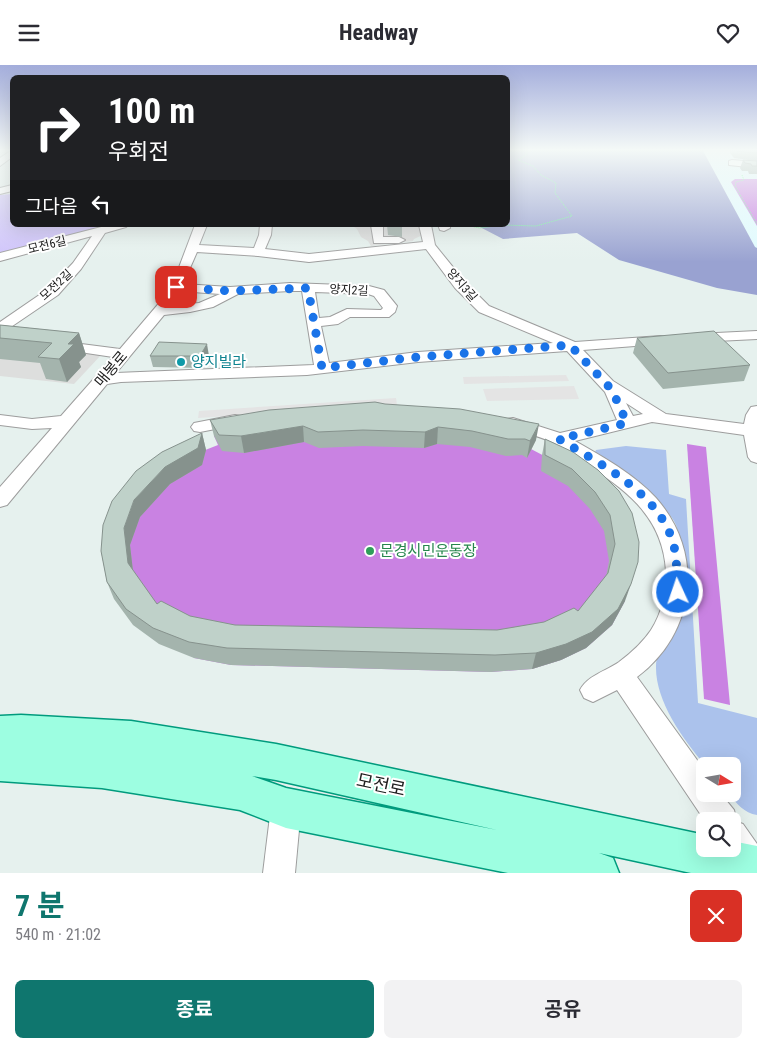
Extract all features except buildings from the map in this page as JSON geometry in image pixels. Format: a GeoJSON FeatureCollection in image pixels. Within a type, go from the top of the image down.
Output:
{"type":"FeatureCollection","features":[{"type":"Feature","properties":{"kind":"main road","name":"모전로"},"geometry":{"type":"LineString","coordinates":[[0,733],[21,732],[132,739],[276,763],[756,867]]}},
{"type":"Feature","properties":{"kind":"main road"},"geometry":{"type":"LineString","coordinates":[[0,763],[102,769],[240,791],[286,808],[556,862],[598,873]]}},
{"type":"Feature","properties":{"kind":"street","name":"모전6길"},"geometry":{"type":"LineString","coordinates":[[0,257],[115,227]]}},
{"type":"Feature","properties":{"kind":"street","name":"매봉로"},"geometry":{"type":"LineString","coordinates":[[0,500],[161,311],[176,287],[200,227]]}},
{"type":"Feature","properties":{"kind":"street"},"geometry":{"type":"LineString","coordinates":[[258,252],[265,235],[266,227]]}},
{"type":"Feature","properties":{"kind":"street"},"geometry":{"type":"LineString","coordinates":[[377,227],[378,241],[409,240],[427,234]]}},
{"type":"Feature","properties":{"kind":"street","name":"모전2길"},"geometry":{"type":"LineString","coordinates":[[3,333],[53,291],[77,266],[101,231]]}},
{"type":"Feature","properties":{"kind":"street"},"geometry":{"type":"LineString","coordinates":[[192,249],[258,252],[309,258],[427,234]]}},
{"type":"Feature","properties":{"kind":"street","name":"양지3길"},"geometry":{"type":"LineString","coordinates":[[427,234],[460,285],[484,309],[570,345],[612,390],[627,423]]}},
{"type":"Feature","properties":{"kind":"street","name":"양지2길"},"geometry":{"type":"LineString","coordinates":[[176,287],[234,291],[308,288],[375,291],[390,306],[388,312],[384,314],[347,313],[333,321],[314,323]]}},
{"type":"Feature","properties":{"kind":"street","name":"양지2길"},"geometry":{"type":"LineString","coordinates":[[308,288],[322,368]]}},
{"type":"Feature","properties":{"kind":"street","name":"양지2길"},"geometry":{"type":"LineString","coordinates":[[161,311],[206,305],[220,301],[234,291]]}},
{"type":"Feature","properties":{"kind":"street"},"geometry":{"type":"LineString","coordinates":[[102,380],[121,377],[322,368],[418,357],[570,345],[757,335]]}},
{"type":"Feature","properties":{"kind":"street"},"geometry":{"type":"LineString","coordinates":[[44,342],[124,354]]}},
{"type":"Feature","properties":{"kind":"street"},"geometry":{"type":"LineString","coordinates":[[606,383],[661,418]]}},
{"type":"Feature","properties":{"kind":"street"},"geometry":{"type":"LineString","coordinates":[[757,411],[754,414],[757,457]]}},
{"type":"Feature","properties":{"kind":"street"},"geometry":{"type":"LineString","coordinates":[[559,439],[652,417],[754,431]]}},
{"type":"Feature","properties":{"kind":"street"},"geometry":{"type":"LineString","coordinates":[[200,427],[219,422],[253,418]]}},
{"type":"Feature","properties":{"kind":"street"},"geometry":{"type":"LineString","coordinates":[[495,418],[559,439],[627,483],[649,503],[664,523],[674,545],[678,592],[672,615],[661,637],[646,655],[621,675],[592,689]]}},
{"type":"Feature","properties":{"kind":"street"},"geometry":{"type":"LineString","coordinates":[[0,420],[32,424],[68,421]]}},
{"type":"Feature","properties":{"kind":"street"},"geometry":{"type":"LineString","coordinates":[[0,435],[32,424]]}},
{"type":"Feature","properties":{"kind":"street"},"geometry":{"type":"LineString","coordinates":[[621,675],[717,812]]}},
{"type":"Feature","properties":{"kind":"street"},"geometry":{"type":"LineString","coordinates":[[278,873],[286,808]]}},
{"type":"Feature","properties":{"kind":"street"},"geometry":{"type":"LineString","coordinates":[[741,847],[756,867]]}},
{"type":"Feature","properties":{"kind":"path"},"geometry":{"type":"LineString","coordinates":[[510,225],[536,226],[572,216],[555,193],[558,187]]}},
{"type":"Feature","properties":{"kind":"path"},"geometry":{"type":"LineString","coordinates":[[735,187],[757,224]]}},
{"type":"Feature","properties":{"kind":"path"},"geometry":{"type":"LineString","coordinates":[[472,227],[480,229],[492,227]]}},
{"type":"Feature","properties":{"kind":"shaded area"},"geometry":{"type":"Polygon","coordinates":[[[510,187],[722,187],[757,248],[757,295],[717,288],[619,260],[577,233],[503,239],[480,227],[510,227],[510,187]]]}},
{"type":"Feature","properties":{"kind":"shaded area"},"geometry":{"type":"Polygon","coordinates":[[[722,187],[757,187],[757,248],[722,187]]]}},
{"type":"Feature","properties":{"kind":"shaded area"},"geometry":{"type":"Polygon","coordinates":[[[734,187],[757,187],[757,226],[734,187]]]}},
{"type":"Feature","properties":{"kind":"shaded area"},"geometry":{"type":"Polygon","coordinates":[[[10,194],[10,227],[106,227],[0,253],[0,195],[10,194]]]}},
{"type":"Feature","properties":{"kind":"shaded area"},"geometry":{"type":"Polygon","coordinates":[[[354,227],[432,227],[431,231],[413,241],[371,246],[368,241],[361,237],[354,227]]]}},
{"type":"Feature","properties":{"kind":"shaded area"},"geometry":{"type":"Polygon","coordinates":[[[0,343],[102,354],[74,384],[0,376],[0,343]]]}},
{"type":"Feature","properties":{"kind":"shaded area"},"geometry":{"type":"Polygon","coordinates":[[[566,375],[569,381],[464,384],[463,377],[566,375]]]}},
{"type":"Feature","properties":{"kind":"shaded area"},"geometry":{"type":"Polygon","coordinates":[[[574,386],[579,399],[487,401],[483,389],[574,386]]]}},
{"type":"Feature","properties":{"kind":"shaded area"},"geometry":{"type":"Polygon","coordinates":[[[396,398],[397,405],[198,418],[199,411],[396,398]]]}},
{"type":"Feature","properties":{"kind":"shaded area","name":"문경시민운동장"},"geometry":{"type":"Polygon","coordinates":[[[271,426],[531,449],[569,469],[594,487],[625,601],[612,625],[586,648],[561,660],[532,669],[491,672],[231,665],[194,658],[109,542],[190,456],[218,445],[214,436],[271,426]]]}},
{"type":"Feature","properties":{"kind":"shaded area"},"geometry":{"type":"Polygon","coordinates":[[[687,444],[706,447],[730,705],[704,699],[687,444]]]}},
{"type":"Feature","properties":{"kind":"shaded area"},"geometry":{"type":"Polygon","coordinates":[[[626,446],[666,450],[669,494],[686,499],[698,703],[757,718],[757,815],[745,810],[736,803],[741,803],[741,757],[699,757],[672,720],[660,693],[657,679],[657,660],[662,648],[678,625],[682,607],[680,547],[676,525],[663,507],[640,487],[596,455],[596,450],[626,446]]]}},
{"type":"Feature","properties":{"kind":"place","name":"양지빌라"},"geometry":{"type":"Point","coordinates":[181,362]}},
{"type":"Feature","properties":{"kind":"place","name":"문경시민운동장"},"geometry":{"type":"Point","coordinates":[370,551]}},
{"type":"Feature","properties":{"kind":"route"},"geometry":{"type":"LineString","coordinates":[[176,287],[230,291],[290,287],[308,288],[322,368],[418,357],[570,345],[612,390],[627,423],[559,439],[600,463],[627,483],[649,503],[664,523],[674,545],[678,592]]}}]}
